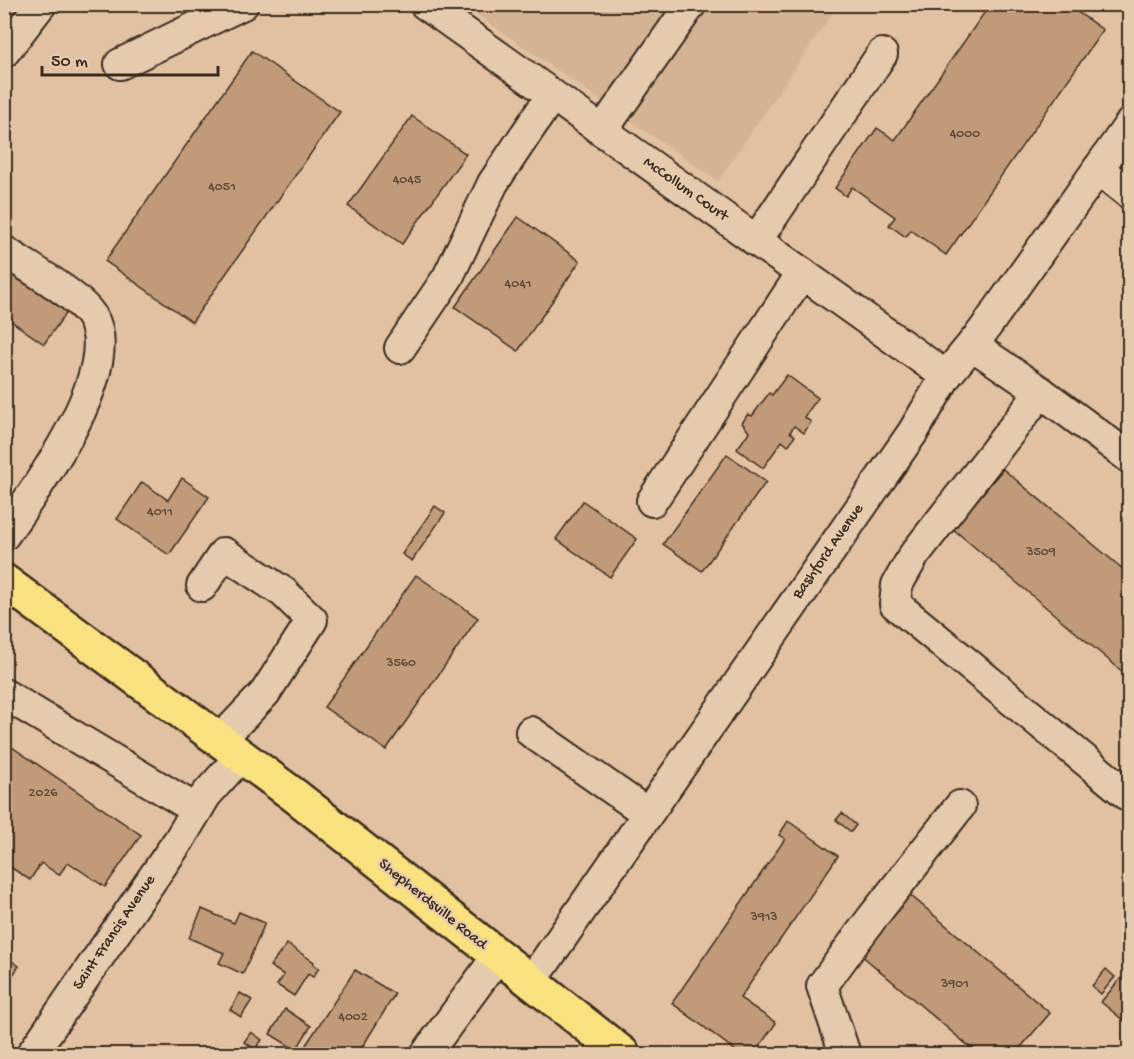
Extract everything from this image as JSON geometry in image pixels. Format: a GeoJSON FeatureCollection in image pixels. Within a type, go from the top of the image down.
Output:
{"type":"FeatureCollection","features":[{"type":"Feature","properties":{"kind":"main road","name":"Shepherdsville Road"},"geometry":{"type":"LineString","coordinates":[[4,580],[231,748],[623,1054]]}},
{"type":"Feature","properties":{"kind":"street"},"geometry":{"type":"LineString","coordinates":[[4,52],[41,4]]}},
{"type":"Feature","properties":{"kind":"street"},"geometry":{"type":"LineString","coordinates":[[120,64],[243,4]]}},
{"type":"Feature","properties":{"kind":"street","name":"McCollum Court"},"geometry":{"type":"LineString","coordinates":[[425,4],[946,376]]}},
{"type":"Feature","properties":{"kind":"street"},"geometry":{"type":"LineString","coordinates":[[602,131],[691,4]]}},
{"type":"Feature","properties":{"kind":"street"},"geometry":{"type":"LineString","coordinates":[[756,241],[882,54]]}},
{"type":"Feature","properties":{"kind":"street"},"geometry":{"type":"LineString","coordinates":[[400,348],[448,277],[493,183],[552,95]]}},
{"type":"Feature","properties":{"kind":"street","name":"Bashford Avenue"},"geometry":{"type":"LineString","coordinates":[[531,982],[913,432],[946,376],[972,345],[1130,124]]}},
{"type":"Feature","properties":{"kind":"street"},"geometry":{"type":"LineString","coordinates":[[1098,169],[1130,194]]}},
{"type":"Feature","properties":{"kind":"street"},"geometry":{"type":"LineString","coordinates":[[4,251],[79,303],[91,315],[98,327],[101,353],[79,417],[42,482],[4,535]]}},
{"type":"Feature","properties":{"kind":"street"},"geometry":{"type":"LineString","coordinates":[[652,501],[802,273]]}},
{"type":"Feature","properties":{"kind":"street"},"geometry":{"type":"LineString","coordinates":[[972,345],[1041,392],[1130,458]]}},
{"type":"Feature","properties":{"kind":"street"},"geometry":{"type":"LineString","coordinates":[[1041,392],[914,555],[897,585],[895,603],[1130,797]]}},
{"type":"Feature","properties":{"kind":"street"},"geometry":{"type":"LineString","coordinates":[[4,694],[197,810],[231,748],[312,620],[283,592],[224,553],[202,586]]}},
{"type":"Feature","properties":{"kind":"street"},"geometry":{"type":"LineString","coordinates":[[531,732],[647,813]]}},
{"type":"Feature","properties":{"kind":"street"},"geometry":{"type":"LineString","coordinates":[[845,1054],[822,986],[960,806]]}},
{"type":"Feature","properties":{"kind":"street","name":"Saint Francis Avenue"},"geometry":{"type":"LineString","coordinates":[[32,1054],[179,840],[197,810]]}},
{"type":"Feature","properties":{"kind":"street"},"geometry":{"type":"LineString","coordinates":[[426,1054],[497,957]]}},
{"type":"Feature","properties":{"kind":"shaded area"},"geometry":{"type":"Polygon","coordinates":[[[463,5],[838,5],[718,181],[463,5]]]}},
{"type":"Feature","properties":{"kind":"building"},"geometry":{"type":"Polygon","coordinates":[[[981,4],[1066,4],[1103,30],[946,255],[911,230],[906,237],[889,225],[895,217],[852,187],[846,196],[835,188],[877,128],[895,140],[987,9],[981,4]]]}},
{"type":"Feature","properties":{"kind":"building"},"geometry":{"type":"Polygon","coordinates":[[[252,51],[340,112],[192,322],[105,261],[252,51]]]}},
{"type":"Feature","properties":{"kind":"building"},"geometry":{"type":"Polygon","coordinates":[[[412,116],[466,154],[402,244],[348,206],[412,116]]]}},
{"type":"Feature","properties":{"kind":"building"},"geometry":{"type":"Polygon","coordinates":[[[518,217],[580,261],[518,351],[455,307],[518,217]]]}},
{"type":"Feature","properties":{"kind":"building"},"geometry":{"type":"Polygon","coordinates":[[[4,266],[68,310],[44,344],[4,316],[4,266]]]}},
{"type":"Feature","properties":{"kind":"building"},"geometry":{"type":"Polygon","coordinates":[[[787,375],[818,398],[804,417],[811,422],[804,433],[794,426],[790,432],[795,436],[788,446],[782,441],[763,468],[737,449],[749,432],[742,423],[748,414],[752,416],[769,393],[772,395],[787,375]]]}},
{"type":"Feature","properties":{"kind":"building"},"geometry":{"type":"Polygon","coordinates":[[[727,454],[766,482],[702,571],[663,544],[727,454]]]}},
{"type":"Feature","properties":{"kind":"building"},"geometry":{"type":"Polygon","coordinates":[[[1003,469],[1130,575],[1130,678],[953,529],[1003,469]]]}},
{"type":"Feature","properties":{"kind":"building"},"geometry":{"type":"Polygon","coordinates":[[[182,478],[209,497],[169,555],[117,519],[142,482],[168,500],[182,478]]]}},
{"type":"Feature","properties":{"kind":"building"},"geometry":{"type":"Polygon","coordinates":[[[583,501],[637,539],[610,577],[556,539],[583,501]]]}},
{"type":"Feature","properties":{"kind":"building"},"geometry":{"type":"Polygon","coordinates":[[[435,506],[445,513],[412,561],[402,554],[435,506]]]}},
{"type":"Feature","properties":{"kind":"building"},"geometry":{"type":"Polygon","coordinates":[[[416,575],[478,618],[386,750],[324,707],[416,575]]]}},
{"type":"Feature","properties":{"kind":"building"},"geometry":{"type":"Polygon","coordinates":[[[9,745],[141,835],[105,887],[68,862],[59,875],[41,863],[30,880],[4,863],[4,752],[9,745]]]}},
{"type":"Feature","properties":{"kind":"building"},"geometry":{"type":"Polygon","coordinates":[[[842,813],[856,825],[851,832],[836,820],[842,813]]]}},
{"type":"Feature","properties":{"kind":"building"},"geometry":{"type":"Polygon","coordinates":[[[788,821],[838,856],[740,998],[776,1023],[754,1054],[740,1054],[672,1003],[785,839],[779,835],[788,821]]]}},
{"type":"Feature","properties":{"kind":"building"},"geometry":{"type":"Polygon","coordinates":[[[910,895],[1050,1013],[1015,1054],[978,1054],[860,954],[910,895]]]}},
{"type":"Feature","properties":{"kind":"building"},"geometry":{"type":"Polygon","coordinates":[[[202,909],[234,923],[239,912],[265,923],[243,974],[219,963],[224,953],[189,938],[202,909]]]}},
{"type":"Feature","properties":{"kind":"building"},"geometry":{"type":"Polygon","coordinates":[[[287,944],[319,968],[313,977],[308,974],[294,996],[277,985],[284,975],[270,966],[287,944]]]}},
{"type":"Feature","properties":{"kind":"building"},"geometry":{"type":"Polygon","coordinates":[[[4,956],[19,966],[5,987],[4,987],[4,956]]]}},
{"type":"Feature","properties":{"kind":"building"},"geometry":{"type":"Polygon","coordinates":[[[1106,969],[1115,977],[1101,994],[1092,986],[1106,969]]]}},
{"type":"Feature","properties":{"kind":"building"},"geometry":{"type":"Polygon","coordinates":[[[355,970],[395,994],[359,1052],[363,1054],[300,1054],[355,970]]]}},
{"type":"Feature","properties":{"kind":"building"},"geometry":{"type":"Polygon","coordinates":[[[1121,978],[1130,986],[1130,1026],[1101,1002],[1121,978]]]}},
{"type":"Feature","properties":{"kind":"building"},"geometry":{"type":"Polygon","coordinates":[[[240,993],[252,1000],[241,1017],[230,1010],[240,993]]]}},
{"type":"Feature","properties":{"kind":"building"},"geometry":{"type":"Polygon","coordinates":[[[285,1009],[311,1026],[296,1050],[270,1034],[285,1009]]]}},
{"type":"Feature","properties":{"kind":"building"},"geometry":{"type":"Polygon","coordinates":[[[251,1032],[262,1040],[255,1049],[244,1042],[251,1032]]]}}]}
